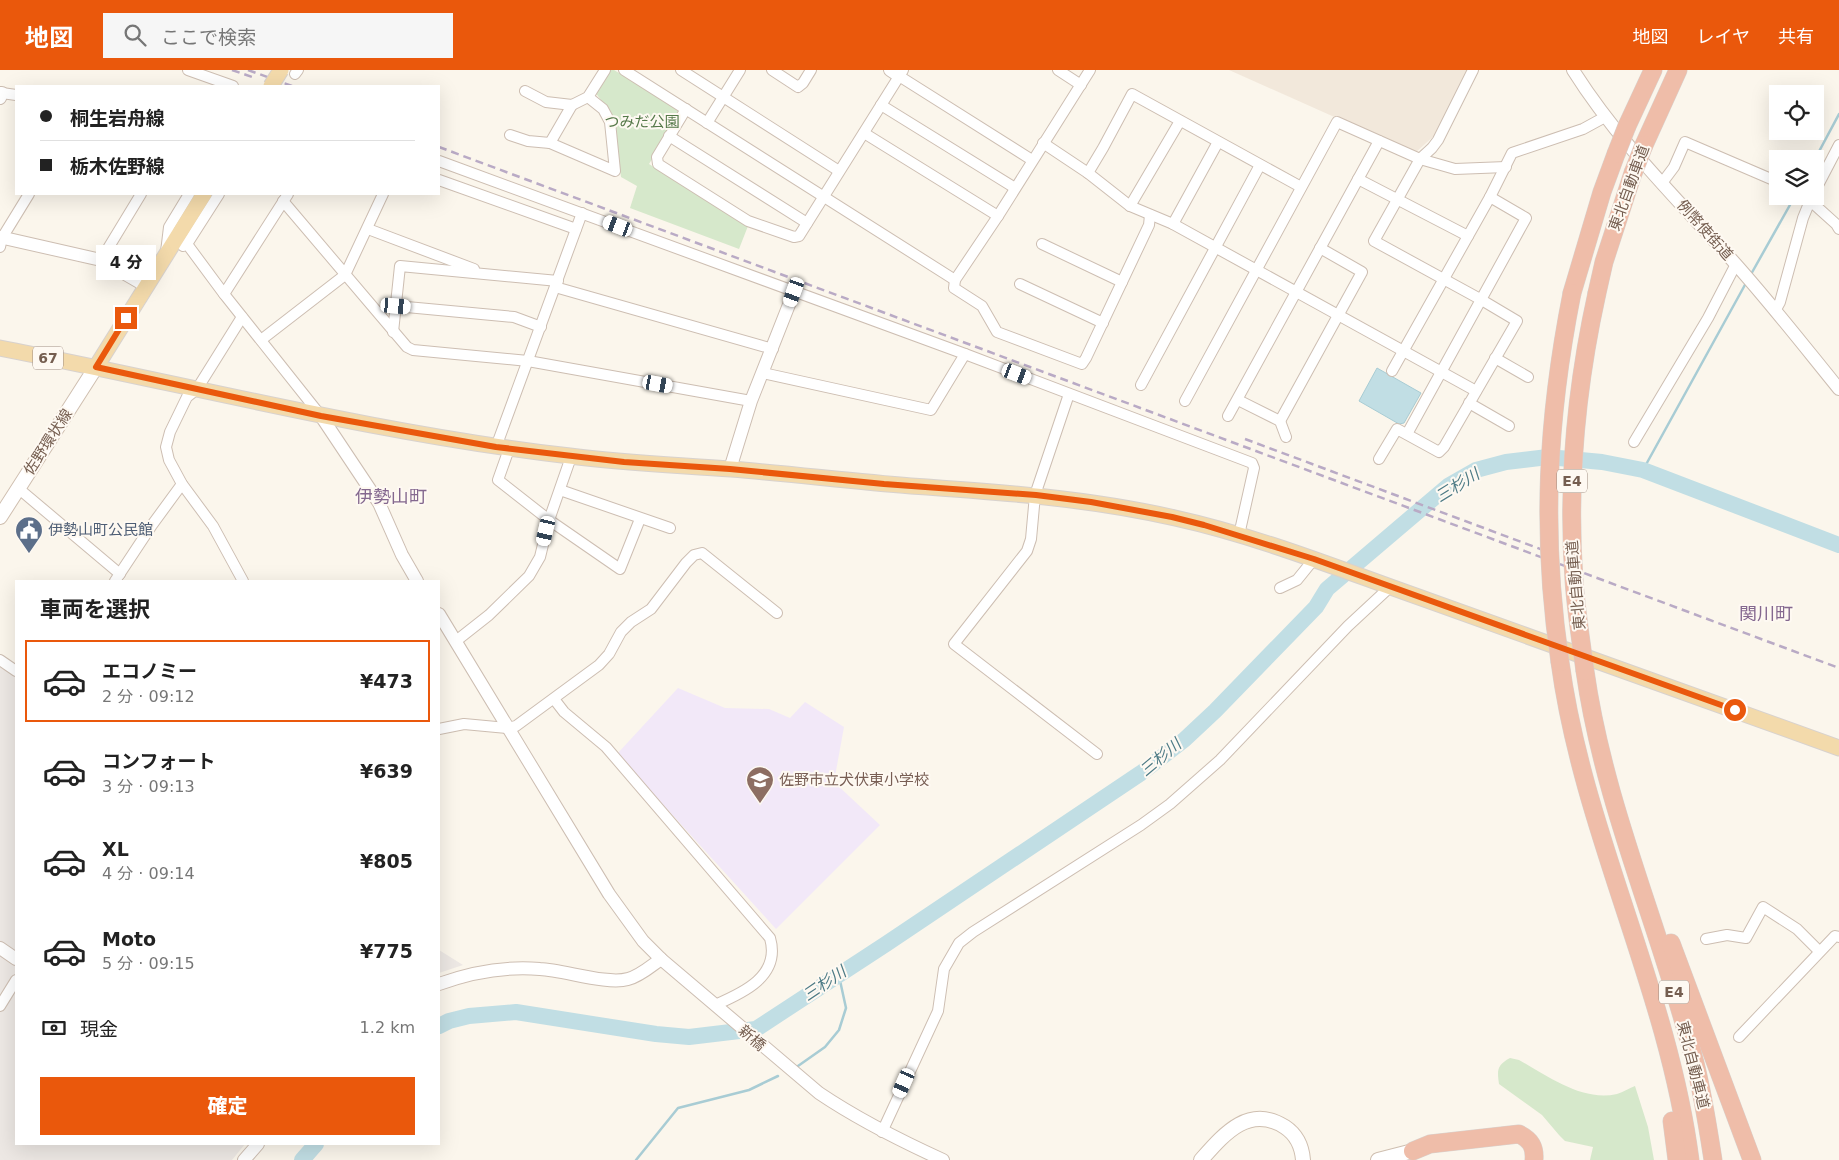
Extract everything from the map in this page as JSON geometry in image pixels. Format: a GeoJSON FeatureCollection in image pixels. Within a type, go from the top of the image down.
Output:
{"type":"FeatureCollection","features":[{"type":"Feature","properties":{"kind":"highway","name":"東北自動車道"},"geometry":{"type":"LineString","coordinates":[[1653,70],[1627,126],[1602,192],[1572,293],[1557,383],[1549,478],[1550,573],[1560,662],[1573,733],[1657,1011],[1678,1091],[1690,1160]]}},
{"type":"Feature","properties":{"kind":"highway","name":"東北自動車道"},"geometry":{"type":"LineString","coordinates":[[1678,70],[1633,174],[1604,262],[1586,340],[1579,387],[1572,480],[1572,545],[1574,582],[1585,670],[1595,725],[1622,827],[1687,1033],[1703,1102],[1713,1160]]}},
{"type":"Feature","properties":{"kind":"highway"},"geometry":{"type":"LineString","coordinates":[[1622,827],[1656,903],[1752,1160]]}},
{"type":"Feature","properties":{"kind":"highway"},"geometry":{"type":"LineString","coordinates":[[1657,1011],[1656,1045],[1670,1110],[1677,1160]]}},
{"type":"Feature","properties":{"kind":"highway"},"geometry":{"type":"LineString","coordinates":[[1413,1151],[1430,1144],[1520,1134],[1531,1142],[1534,1147],[1534,1160]]}},
{"type":"Feature","properties":{"kind":"highway"},"geometry":{"type":"LineString","coordinates":[[1413,1151],[1511,1143],[1521,1148],[1526,1160]]}},
{"type":"Feature","properties":{"kind":"main road"},"geometry":{"type":"LineString","coordinates":[[272,85],[292,71]]}},
{"type":"Feature","properties":{"kind":"main road"},"geometry":{"type":"LineString","coordinates":[[96,367],[166,254],[184,237],[204,195]]}},
{"type":"Feature","properties":{"kind":"main road","name":"67"},"geometry":{"type":"LineString","coordinates":[[0,348],[321,416],[503,448],[624,462],[1036,495],[1091,502],[1164,515],[1239,535],[1320,561],[1839,748]]}},
{"type":"Feature","properties":{"kind":"main road","name":"佐野環状線"},"geometry":{"type":"LineString","coordinates":[[0,517],[4,501],[18,488],[96,367]]}},
{"type":"Feature","properties":{"kind":"main road"},"geometry":{"type":"LineString","coordinates":[[1201,1160],[1229,1131],[1250,1119],[1260,1119],[1270,1120],[1289,1130],[1297,1138],[1302,1149],[1303,1160]]}},
{"type":"Feature","properties":{"kind":"main road"},"geometry":{"type":"LineString","coordinates":[[1378,1160],[1413,1151]]}},
{"type":"Feature","properties":{"kind":"street"},"geometry":{"type":"LineString","coordinates":[[188,70],[230,85]]}},
{"type":"Feature","properties":{"kind":"street"},"geometry":{"type":"LineString","coordinates":[[525,90],[546,102],[572,105],[588,97],[605,70]]}},
{"type":"Feature","properties":{"kind":"street"},"geometry":{"type":"LineString","coordinates":[[624,70],[955,280]]}},
{"type":"Feature","properties":{"kind":"street"},"geometry":{"type":"LineString","coordinates":[[681,70],[839,171]]}},
{"type":"Feature","properties":{"kind":"street"},"geometry":{"type":"LineString","coordinates":[[707,123],[740,70]]}},
{"type":"Feature","properties":{"kind":"street"},"geometry":{"type":"LineString","coordinates":[[772,70],[798,87],[803,83],[811,70]]}},
{"type":"Feature","properties":{"kind":"street"},"geometry":{"type":"LineString","coordinates":[[1058,70],[1081,85]]}},
{"type":"Feature","properties":{"kind":"street"},"geometry":{"type":"LineString","coordinates":[[1090,70],[998,216],[955,280],[954,288],[982,306],[997,332],[1082,364],[1149,225],[1150,215]]}},
{"type":"Feature","properties":{"kind":"street"},"geometry":{"type":"LineString","coordinates":[[1379,459],[1397,428],[1439,452],[1517,321],[1374,241],[1420,159],[1438,140],[1473,70]]}},
{"type":"Feature","properties":{"kind":"street","name":"例幣使街道"},"geometry":{"type":"LineString","coordinates":[[1573,70],[1605,117],[1738,267],[1839,389]]}},
{"type":"Feature","properties":{"kind":"street"},"geometry":{"type":"LineString","coordinates":[[686,109],[657,157],[657,162],[748,221],[794,237],[799,236],[882,105],[898,72],[1032,160]]}},
{"type":"Feature","properties":{"kind":"street"},"geometry":{"type":"LineString","coordinates":[[1088,173],[1104,148],[1132,94],[1301,187]]}},
{"type":"Feature","properties":{"kind":"street"},"geometry":{"type":"LineString","coordinates":[[1,95],[15,95]]}},
{"type":"Feature","properties":{"kind":"street"},"geometry":{"type":"LineString","coordinates":[[510,135],[528,141],[550,143],[615,171],[610,122],[603,109],[588,97]]}},
{"type":"Feature","properties":{"kind":"street"},"geometry":{"type":"LineString","coordinates":[[550,143],[572,105]]}},
{"type":"Feature","properties":{"kind":"street"},"geometry":{"type":"LineString","coordinates":[[882,105],[1015,188]]}},
{"type":"Feature","properties":{"kind":"street"},"geometry":{"type":"LineString","coordinates":[[1392,371],[1490,197],[1512,153],[1583,129],[1605,117]]}},
{"type":"Feature","properties":{"kind":"street"},"geometry":{"type":"LineString","coordinates":[[1130,206],[1180,121]]}},
{"type":"Feature","properties":{"kind":"street"},"geometry":{"type":"LineString","coordinates":[[1185,401],[1337,122],[1420,159],[1455,169],[1506,167]]}},
{"type":"Feature","properties":{"kind":"street"},"geometry":{"type":"LineString","coordinates":[[864,133],[998,216]]}},
{"type":"Feature","properties":{"kind":"street"},"geometry":{"type":"LineString","coordinates":[[669,136],[807,223]]}},
{"type":"Feature","properties":{"kind":"street"},"geometry":{"type":"LineString","coordinates":[[1228,416],[1379,141]]}},
{"type":"Feature","properties":{"kind":"street"},"geometry":{"type":"LineString","coordinates":[[1173,224],[1218,142]]}},
{"type":"Feature","properties":{"kind":"street"},"geometry":{"type":"LineString","coordinates":[[1662,183],[1674,167],[1685,142],[1769,178]]}},
{"type":"Feature","properties":{"kind":"street"},"geometry":{"type":"LineString","coordinates":[[1043,143],[1088,173],[1130,206],[1173,224],[1476,391]]}},
{"type":"Feature","properties":{"kind":"street"},"geometry":{"type":"LineString","coordinates":[[1824,171],[1839,145]]}},
{"type":"Feature","properties":{"kind":"street"},"geometry":{"type":"LineString","coordinates":[[440,161],[965,354],[1252,463],[1254,468],[1239,535]]}},
{"type":"Feature","properties":{"kind":"street"},"geometry":{"type":"LineString","coordinates":[[1141,385],[1260,165]]}},
{"type":"Feature","properties":{"kind":"street"},"geometry":{"type":"LineString","coordinates":[[1358,179],[1468,236]]}},
{"type":"Feature","properties":{"kind":"street"},"geometry":{"type":"LineString","coordinates":[[440,180],[576,230]]}},
{"type":"Feature","properties":{"kind":"street"},"geometry":{"type":"LineString","coordinates":[[28,195],[1,241],[102,260],[146,286]]}},
{"type":"Feature","properties":{"kind":"street"},"geometry":{"type":"LineString","coordinates":[[102,260],[140,195]]}},
{"type":"Feature","properties":{"kind":"street"},"geometry":{"type":"LineString","coordinates":[[166,254],[169,226],[189,195]]}},
{"type":"Feature","properties":{"kind":"street"},"geometry":{"type":"LineString","coordinates":[[218,195],[184,237],[224,294],[321,416],[379,503],[402,555],[416,580]]}},
{"type":"Feature","properties":{"kind":"street"},"geometry":{"type":"LineString","coordinates":[[260,340],[345,275],[384,195]]}},
{"type":"Feature","properties":{"kind":"street"},"geometry":{"type":"LineString","coordinates":[[1407,434],[1526,218],[1490,197]]}},
{"type":"Feature","properties":{"kind":"street"},"geometry":{"type":"LineString","coordinates":[[224,294],[286,198],[345,275],[393,332],[407,347],[413,350],[528,361],[752,401]]}},
{"type":"Feature","properties":{"kind":"street"},"geometry":{"type":"LineString","coordinates":[[1775,311],[1780,302],[1807,205]]}},
{"type":"Feature","properties":{"kind":"street"},"geometry":{"type":"LineString","coordinates":[[1818,205],[1839,229]]}},
{"type":"Feature","properties":{"kind":"street"},"geometry":{"type":"LineString","coordinates":[[582,213],[528,361],[503,448],[498,480],[549,520],[620,569],[640,518]]}},
{"type":"Feature","properties":{"kind":"street"},"geometry":{"type":"LineString","coordinates":[[368,228],[487,274]]}},
{"type":"Feature","properties":{"kind":"street"},"geometry":{"type":"LineString","coordinates":[[1042,244],[1122,282]]}},
{"type":"Feature","properties":{"kind":"street"},"geometry":{"type":"LineString","coordinates":[[1280,421],[1362,272],[1320,248]]}},
{"type":"Feature","properties":{"kind":"street"},"geometry":{"type":"LineString","coordinates":[[393,332],[400,266],[487,274],[556,284],[773,349]]}},
{"type":"Feature","properties":{"kind":"street"},"geometry":{"type":"LineString","coordinates":[[1634,442],[1738,267]]}},
{"type":"Feature","properties":{"kind":"street"},"geometry":{"type":"LineString","coordinates":[[1020,284],[1103,323]]}},
{"type":"Feature","properties":{"kind":"street"},"geometry":{"type":"LineString","coordinates":[[730,469],[752,401],[794,292]]}},
{"type":"Feature","properties":{"kind":"street"},"geometry":{"type":"LineString","coordinates":[[396,306],[514,317],[540,327]]}},
{"type":"Feature","properties":{"kind":"street"},"geometry":{"type":"LineString","coordinates":[[242,317],[197,389],[187,397],[170,432],[166,447],[169,460],[182,484],[213,526],[242,580]]}},
{"type":"Feature","properties":{"kind":"street"},"geometry":{"type":"LineString","coordinates":[[763,373],[931,410],[965,354]]}},
{"type":"Feature","properties":{"kind":"street"},"geometry":{"type":"LineString","coordinates":[[1495,358],[1528,377]]}},
{"type":"Feature","properties":{"kind":"street"},"geometry":{"type":"LineString","coordinates":[[1069,394],[1036,495],[1031,538],[1027,551],[954,644],[1097,754]]}},
{"type":"Feature","properties":{"kind":"street"},"geometry":{"type":"LineString","coordinates":[[1238,400],[1280,421],[1286,437]]}},
{"type":"Feature","properties":{"kind":"street"},"geometry":{"type":"LineString","coordinates":[[1469,403],[1509,426]]}},
{"type":"Feature","properties":{"kind":"street"},"geometry":{"type":"LineString","coordinates":[[456,641],[489,615],[529,576],[540,557],[549,520],[570,457]]}},
{"type":"Feature","properties":{"kind":"street"},"geometry":{"type":"LineString","coordinates":[[18,488],[117,578],[182,484]]}},
{"type":"Feature","properties":{"kind":"street"},"geometry":{"type":"LineString","coordinates":[[560,490],[670,528]]}},
{"type":"Feature","properties":{"kind":"street"},"geometry":{"type":"LineString","coordinates":[[440,729],[464,724],[507,728],[516,726],[599,665],[610,654],[622,632],[631,622],[651,609],[694,555],[702,553],[777,613]]}},
{"type":"Feature","properties":{"kind":"street"},"geometry":{"type":"LineString","coordinates":[[1280,588],[1297,580],[1320,561]]}},
{"type":"Feature","properties":{"kind":"street"},"geometry":{"type":"LineString","coordinates":[[882,1132],[938,1011],[944,969],[959,943],[973,932],[1141,825],[1170,804],[1220,760],[1387,586]]}},
{"type":"Feature","properties":{"kind":"street","name":"新橋"},"geometry":{"type":"LineString","coordinates":[[440,616],[609,894],[643,940],[661,959],[774,1057],[827,1098],[882,1132],[942,1160]]}},
{"type":"Feature","properties":{"kind":"street"},"geometry":{"type":"LineString","coordinates":[[0,660],[15,670]]}},
{"type":"Feature","properties":{"kind":"street"},"geometry":{"type":"LineString","coordinates":[[554,699],[564,712],[606,747],[770,938],[773,948],[771,961],[760,980],[749,989],[715,1005]]}},
{"type":"Feature","properties":{"kind":"street"},"geometry":{"type":"LineString","coordinates":[[1706,939],[1727,935],[1746,938],[1763,907],[1797,929],[1819,951]]}},
{"type":"Feature","properties":{"kind":"street"},"geometry":{"type":"LineString","coordinates":[[1739,1037],[1819,951],[1835,936],[1839,937]]}},
{"type":"Feature","properties":{"kind":"street"},"geometry":{"type":"LineString","coordinates":[[0,948],[15,958]]}},
{"type":"Feature","properties":{"kind":"street"},"geometry":{"type":"LineString","coordinates":[[440,984],[466,974],[502,969],[541,969],[611,980],[626,980],[636,976],[661,959]]}},
{"type":"Feature","properties":{"kind":"street"},"geometry":{"type":"LineString","coordinates":[[0,1006],[15,982]]}},
{"type":"Feature","properties":{"kind":"street"},"geometry":{"type":"LineString","coordinates":[[244,1160],[257,1145]]}},
{"type":"Feature","properties":{"kind":"shaded area"},"geometry":{"type":"Polygon","coordinates":[[[1229,70],[1468,70],[1435,135],[1415,153],[1229,70]]]}},
{"type":"Feature","properties":{"kind":"shaded area"},"geometry":{"type":"Polygon","coordinates":[[[0,665],[15,674],[15,1145],[244,1145],[232,1160],[0,1160],[0,665]]]}},
{"type":"Feature","properties":{"kind":"shaded area","name":"佐野市立犬伏東小学校"},"geometry":{"type":"Polygon","coordinates":[[[678,688],[725,708],[769,709],[790,718],[805,702],[844,727],[834,782],[880,825],[776,929],[617,754],[678,688]]]}},
{"type":"Feature","properties":{"kind":"shaded area"},"geometry":{"type":"Polygon","coordinates":[[[440,951],[463,965],[440,973],[440,951]]]}},
{"type":"Feature","properties":{"kind":"green space","name":"つみだ公園"},"geometry":{"type":"Polygon","coordinates":[[[608,70],[614,70],[680,110],[680,114],[649,164],[748,226],[739,249],[630,208],[637,186],[621,177],[612,115],[595,92],[608,70]]]}},
{"type":"Feature","properties":{"kind":"green space"},"geometry":{"type":"Polygon","coordinates":[[[1510,1058],[1519,1060],[1566,1086],[1591,1094],[1617,1094],[1635,1086],[1648,1127],[1654,1160],[1590,1160],[1593,1147],[1565,1141],[1542,1115],[1499,1084],[1499,1068],[1510,1058]]]}},
{"type":"Feature","properties":{"kind":"water"},"geometry":{"type":"Polygon","coordinates":[[[1377,368],[1421,393],[1404,423],[1399,424],[1359,401],[1377,368]]]}},
{"type":"Feature","properties":{"kind":"waterway"},"geometry":{"type":"LineString","coordinates":[[1820,150],[1839,114]]}},
{"type":"Feature","properties":{"kind":"waterway"},"geometry":{"type":"LineString","coordinates":[[1750,276],[1790,205]]}},
{"type":"Feature","properties":{"kind":"waterway"},"geometry":{"type":"LineString","coordinates":[[1643,470],[1746,283]]}},
{"type":"Feature","properties":{"kind":"waterway","name":"三杉川"},"geometry":{"type":"LineString","coordinates":[[440,1026],[469,1016],[516,1012],[656,1034],[689,1037],[756,1029],[1141,773],[1184,740],[1215,711],[1316,607],[1327,589],[1448,486],[1476,470],[1506,462],[1548,457],[1602,462],[1643,470],[1839,545]]}},
{"type":"Feature","properties":{"kind":"waterway"},"geometry":{"type":"LineString","coordinates":[[798,1066],[825,1047],[839,1030],[846,1008],[839,976]]}},
{"type":"Feature","properties":{"kind":"waterway"},"geometry":{"type":"LineString","coordinates":[[636,1160],[678,1108],[749,1090],[778,1076]]}},
{"type":"Feature","properties":{"kind":"waterway","name":"三杉川"},"geometry":{"type":"LineString","coordinates":[[302,1160],[315,1145]]}},
{"type":"Feature","properties":{"kind":"railway"},"geometry":{"type":"LineString","coordinates":[[232,70],[255,78]]}},
{"type":"Feature","properties":{"kind":"railway"},"geometry":{"type":"LineString","coordinates":[[248,70],[289,85]]}},
{"type":"Feature","properties":{"kind":"railway"},"geometry":{"type":"LineString","coordinates":[[440,147],[1839,668]]}},
{"type":"Feature","properties":{"kind":"railway"},"geometry":{"type":"LineString","coordinates":[[1245,439],[1559,556]]}},
{"type":"Feature","properties":{"kind":"place","name":"伊勢山町公民館"},"geometry":{"type":"Point","coordinates":[29,554]}},
{"type":"Feature","properties":{"kind":"place","name":"佐野市立犬伏東小学校"},"geometry":{"type":"Point","coordinates":[760,804]}},
{"type":"Feature","properties":{"kind":"district","name":"伊勢山町"},"geometry":{"type":"Point","coordinates":[391,497]}},
{"type":"Feature","properties":{"kind":"district","name":"関川町"},"geometry":{"type":"Point","coordinates":[1766,614]}},
{"type":"Feature","properties":{"kind":"route"},"geometry":{"type":"LineString","coordinates":[[126,318],[96,367],[321,416],[496,447],[570,457],[669,466],[730,469],[884,484],[1036,495],[1091,502],[1172,517],[1239,535],[1314,559],[1735,710]]}}]}
